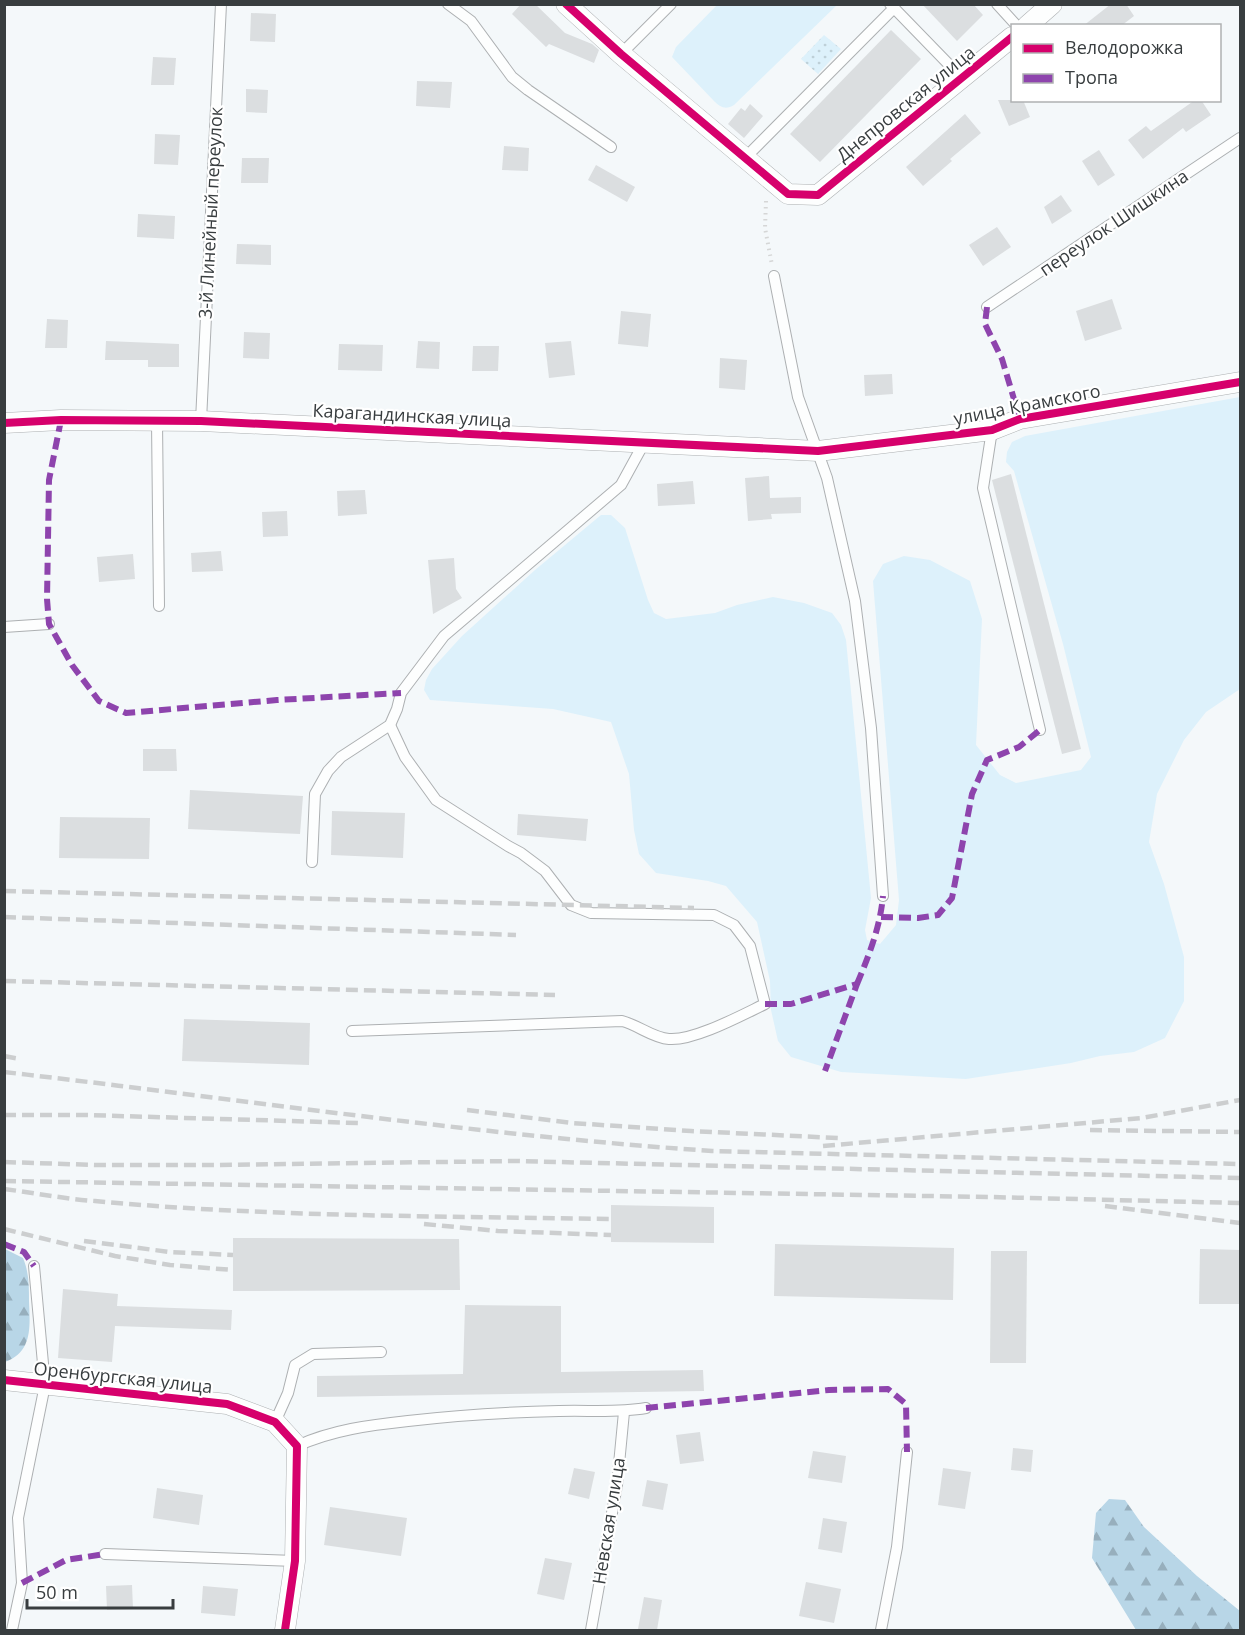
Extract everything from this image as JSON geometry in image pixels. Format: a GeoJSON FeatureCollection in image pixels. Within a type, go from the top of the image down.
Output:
{"type":"FeatureCollection","features":[{"type":"Feature","properties":{"kind":"street"},"geometry":{"type":"LineString","coordinates":[[566,4],[621,54],[766,176]]}},
{"type":"Feature","properties":{"kind":"street"},"geometry":{"type":"LineString","coordinates":[[1029,24],[1052,4]]}},
{"type":"Feature","properties":{"kind":"street","name":"Днепровская улица"},"geometry":{"type":"LineString","coordinates":[[766,176],[788,194],[818,195],[1011,38]]}},
{"type":"Feature","properties":{"kind":"street","name":"улица Крамского"},"geometry":{"type":"LineString","coordinates":[[818,452],[992,430],[1020,419],[1240,382]]}},
{"type":"Feature","properties":{"kind":"street","name":"Карагандинская улица"},"geometry":{"type":"LineString","coordinates":[[4,423],[61,420],[201,421],[818,452]]}},
{"type":"Feature","properties":{"kind":"street","name":"Оренбургская улица"},"geometry":{"type":"LineString","coordinates":[[4,1380],[226,1404],[275,1422],[297,1446]]}},
{"type":"Feature","properties":{"kind":"street"},"geometry":{"type":"LineString","coordinates":[[285,1630],[295,1561],[297,1446]]}},
{"type":"Feature","properties":{"kind":"lane","name":"3-й Линейный переулок"},"geometry":{"type":"LineString","coordinates":[[201,421],[221,4]]}},
{"type":"Feature","properties":{"kind":"lane"},"geometry":{"type":"LineString","coordinates":[[448,4],[471,21],[512,77],[611,147]]}},
{"type":"Feature","properties":{"kind":"lane"},"geometry":{"type":"LineString","coordinates":[[621,54],[671,4]]}},
{"type":"Feature","properties":{"kind":"lane"},"geometry":{"type":"LineString","coordinates":[[997,4],[1015,24]]}},
{"type":"Feature","properties":{"kind":"lane"},"geometry":{"type":"LineString","coordinates":[[746,159],[892,6],[962,78]]}},
{"type":"Feature","properties":{"kind":"lane","name":"переулок Шишкина"},"geometry":{"type":"LineString","coordinates":[[987,307],[1240,138]]}},
{"type":"Feature","properties":{"kind":"lane"},"geometry":{"type":"LineString","coordinates":[[774,276],[798,398],[827,478],[855,600],[871,728],[883,896]]}},
{"type":"Feature","properties":{"kind":"lane"},"geometry":{"type":"LineString","coordinates":[[156,421],[159,606]]}},
{"type":"Feature","properties":{"kind":"lane"},"geometry":{"type":"LineString","coordinates":[[992,430],[983,488],[1040,730]]}},
{"type":"Feature","properties":{"kind":"lane"},"geometry":{"type":"LineString","coordinates":[[312,862],[315,794],[328,771],[341,757],[390,725],[397,709],[400,693],[444,636],[621,485],[644,443]]}},
{"type":"Feature","properties":{"kind":"lane"},"geometry":{"type":"LineString","coordinates":[[4,627],[49,624]]}},
{"type":"Feature","properties":{"kind":"lane"},"geometry":{"type":"LineString","coordinates":[[352,1031],[622,1021],[670,1039],[692,1035],[728,1023],[765,1004],[750,946],[734,925],[714,915],[591,913],[571,905],[545,871],[521,853],[436,800],[405,757],[390,725]]}},
{"type":"Feature","properties":{"kind":"lane"},"geometry":{"type":"LineString","coordinates":[[12,1630],[22,1583],[18,1518],[45,1384],[34,1266]]}},
{"type":"Feature","properties":{"kind":"lane"},"geometry":{"type":"LineString","coordinates":[[275,1422],[288,1393],[295,1365],[314,1354],[381,1352]]}},
{"type":"Feature","properties":{"kind":"lane"},"geometry":{"type":"LineString","coordinates":[[297,1446],[316,1437],[358,1427],[454,1415],[562,1411],[624,1412],[646,1408]]}},
{"type":"Feature","properties":{"kind":"lane","name":"Невская улица"},"geometry":{"type":"LineString","coordinates":[[591,1630],[617,1485],[624,1412]]}},
{"type":"Feature","properties":{"kind":"lane"},"geometry":{"type":"LineString","coordinates":[[881,1630],[897,1547],[908,1452]]}},
{"type":"Feature","properties":{"kind":"lane"},"geometry":{"type":"LineString","coordinates":[[105,1554],[295,1561]]}},
{"type":"Feature","properties":{"kind":"path"},"geometry":{"type":"LineString","coordinates":[[766,176],[765,228],[774,276]]}},
{"type":"Feature","properties":{"kind":"shaded area"},"geometry":{"type":"Polygon","coordinates":[[[717,5],[837,5],[734,105],[726,108],[714,101],[672,57],[676,47],[717,5]]]}},
{"type":"Feature","properties":{"kind":"shaded area"},"geometry":{"type":"Polygon","coordinates":[[[824,35],[841,49],[818,74],[801,59],[824,35]]]}},
{"type":"Feature","properties":{"kind":"shaded area"},"geometry":{"type":"Polygon","coordinates":[[[1240,397],[1240,689],[1206,712],[1184,740],[1157,794],[1149,842],[1164,884],[1184,957],[1184,1001],[1165,1038],[1134,1052],[966,1079],[841,1072],[791,1057],[778,1041],[771,1010],[770,981],[757,922],[726,886],[656,873],[639,854],[634,830],[629,774],[611,722],[553,709],[430,700],[424,690],[432,669],[462,636],[535,570],[601,515],[611,515],[625,528],[648,600],[654,613],[666,619],[715,613],[737,605],[773,597],[804,603],[832,613],[841,625],[846,640],[871,898],[865,930],[867,940],[880,944],[896,925],[899,900],[873,581],[883,564],[904,556],[930,560],[970,581],[982,619],[976,745],[1000,775],[1016,783],[1081,770],[1091,757],[1063,644],[1014,471],[1006,462],[1007,452],[1012,442],[1025,436],[1240,397]]]}},
{"type":"Feature","properties":{"kind":"green space"},"geometry":{"type":"Polygon","coordinates":[[[5,1249],[23,1258],[25,1263],[30,1320],[28,1337],[21,1352],[5,1362],[5,1249]]]}},
{"type":"Feature","properties":{"kind":"green space"},"geometry":{"type":"Polygon","coordinates":[[[1109,1499],[1125,1500],[1144,1527],[1197,1576],[1240,1611],[1240,1630],[1136,1630],[1092,1558],[1096,1513],[1109,1499]]]}},
{"type":"Feature","properties":{"kind":"building"},"geometry":{"type":"Polygon","coordinates":[[[521,4],[535,4],[565,33],[592,44],[599,50],[594,63],[549,44],[546,47],[512,14],[521,4]]]}},
{"type":"Feature","properties":{"kind":"building"},"geometry":{"type":"Polygon","coordinates":[[[922,4],[973,4],[983,15],[957,41],[922,4]]]}},
{"type":"Feature","properties":{"kind":"building"},"geometry":{"type":"Polygon","coordinates":[[[1111,4],[1126,4],[1134,16],[1124,24],[1086,24],[1111,4]]]}},
{"type":"Feature","properties":{"kind":"building"},"geometry":{"type":"Polygon","coordinates":[[[251,13],[276,14],[275,42],[250,41],[251,13]]]}},
{"type":"Feature","properties":{"kind":"building"},"geometry":{"type":"Polygon","coordinates":[[[891,30],[921,59],[820,162],[790,134],[891,30]]]}},
{"type":"Feature","properties":{"kind":"building"},"geometry":{"type":"Polygon","coordinates":[[[153,57],[176,58],[174,85],[151,85],[153,57]]]}},
{"type":"Feature","properties":{"kind":"building"},"geometry":{"type":"Polygon","coordinates":[[[417,81],[452,82],[450,108],[416,106],[417,81]]]}},
{"type":"Feature","properties":{"kind":"building"},"geometry":{"type":"Polygon","coordinates":[[[246,89],[268,90],[267,113],[246,112],[246,89]]]}},
{"type":"Feature","properties":{"kind":"building"},"geometry":{"type":"Polygon","coordinates":[[[998,100],[1024,102],[1030,117],[1009,126],[998,100]]]}},
{"type":"Feature","properties":{"kind":"building"},"geometry":{"type":"Polygon","coordinates":[[[1192,102],[1202,102],[1211,115],[1186,132],[1183,128],[1143,159],[1128,140],[1146,126],[1151,131],[1192,102]]]}},
{"type":"Feature","properties":{"kind":"building"},"geometry":{"type":"Polygon","coordinates":[[[750,104],[763,116],[744,138],[728,124],[741,108],[745,111],[750,104]]]}},
{"type":"Feature","properties":{"kind":"building"},"geometry":{"type":"Polygon","coordinates":[[[965,114],[981,133],[923,186],[906,167],[965,114]]]}},
{"type":"Feature","properties":{"kind":"building"},"geometry":{"type":"Polygon","coordinates":[[[155,134],[180,135],[178,165],[154,164],[155,134]]]}},
{"type":"Feature","properties":{"kind":"building"},"geometry":{"type":"Polygon","coordinates":[[[504,146],[529,148],[528,171],[502,170],[504,146]]]}},
{"type":"Feature","properties":{"kind":"building"},"geometry":{"type":"Polygon","coordinates":[[[1099,150],[1115,175],[1098,186],[1082,161],[1099,150]]]}},
{"type":"Feature","properties":{"kind":"building"},"geometry":{"type":"Polygon","coordinates":[[[242,158],[269,158],[268,183],[241,183],[242,158]]]}},
{"type":"Feature","properties":{"kind":"building"},"geometry":{"type":"Polygon","coordinates":[[[596,165],[635,187],[627,202],[588,180],[596,165]]]}},
{"type":"Feature","properties":{"kind":"building"},"geometry":{"type":"Polygon","coordinates":[[[1061,195],[1072,211],[1052,224],[1044,207],[1061,195]]]}},
{"type":"Feature","properties":{"kind":"building"},"geometry":{"type":"Polygon","coordinates":[[[138,214],[175,216],[174,239],[137,237],[138,214]]]}},
{"type":"Feature","properties":{"kind":"building"},"geometry":{"type":"Polygon","coordinates":[[[997,227],[1011,247],[983,266],[969,245],[997,227]]]}},
{"type":"Feature","properties":{"kind":"building"},"geometry":{"type":"Polygon","coordinates":[[[237,244],[271,245],[271,265],[236,264],[237,244]]]}},
{"type":"Feature","properties":{"kind":"building"},"geometry":{"type":"Polygon","coordinates":[[[1112,299],[1122,329],[1085,341],[1076,311],[1112,299]]]}},
{"type":"Feature","properties":{"kind":"building"},"geometry":{"type":"Polygon","coordinates":[[[621,311],[651,314],[648,347],[618,344],[621,311]]]}},
{"type":"Feature","properties":{"kind":"building"},"geometry":{"type":"Polygon","coordinates":[[[47,319],[68,320],[67,348],[45,348],[47,319]]]}},
{"type":"Feature","properties":{"kind":"building"},"geometry":{"type":"Polygon","coordinates":[[[244,332],[270,333],[269,359],[243,358],[244,332]]]}},
{"type":"Feature","properties":{"kind":"building"},"geometry":{"type":"Polygon","coordinates":[[[106,341],[179,344],[179,367],[148,367],[148,360],[105,360],[106,341]]]}},
{"type":"Feature","properties":{"kind":"building"},"geometry":{"type":"Polygon","coordinates":[[[418,341],[440,342],[439,369],[416,368],[418,341]]]}},
{"type":"Feature","properties":{"kind":"building"},"geometry":{"type":"Polygon","coordinates":[[[571,341],[575,375],[549,378],[545,343],[571,341]]]}},
{"type":"Feature","properties":{"kind":"building"},"geometry":{"type":"Polygon","coordinates":[[[339,344],[383,345],[382,371],[338,370],[339,344]]]}},
{"type":"Feature","properties":{"kind":"building"},"geometry":{"type":"Polygon","coordinates":[[[473,346],[499,346],[498,371],[472,371],[473,346]]]}},
{"type":"Feature","properties":{"kind":"building"},"geometry":{"type":"Polygon","coordinates":[[[720,358],[747,360],[745,390],[719,388],[720,358]]]}},
{"type":"Feature","properties":{"kind":"building"},"geometry":{"type":"Polygon","coordinates":[[[892,374],[893,394],[865,396],[864,375],[892,374]]]}},
{"type":"Feature","properties":{"kind":"building"},"geometry":{"type":"Polygon","coordinates":[[[1011,474],[1081,749],[1062,754],[992,480],[1011,474]]]}},
{"type":"Feature","properties":{"kind":"building"},"geometry":{"type":"Polygon","coordinates":[[[769,476],[770,498],[801,497],[801,513],[771,514],[772,519],[748,521],[745,478],[769,476]]]}},
{"type":"Feature","properties":{"kind":"building"},"geometry":{"type":"Polygon","coordinates":[[[693,481],[695,504],[658,506],[657,484],[693,481]]]}},
{"type":"Feature","properties":{"kind":"building"},"geometry":{"type":"Polygon","coordinates":[[[365,490],[367,514],[338,516],[337,491],[365,490]]]}},
{"type":"Feature","properties":{"kind":"building"},"geometry":{"type":"Polygon","coordinates":[[[287,511],[288,536],[263,537],[262,512],[287,511]]]}},
{"type":"Feature","properties":{"kind":"building"},"geometry":{"type":"Polygon","coordinates":[[[221,551],[223,571],[192,572],[191,553],[221,551]]]}},
{"type":"Feature","properties":{"kind":"building"},"geometry":{"type":"Polygon","coordinates":[[[133,554],[135,579],[99,582],[97,557],[133,554]]]}},
{"type":"Feature","properties":{"kind":"building"},"geometry":{"type":"Polygon","coordinates":[[[454,558],[456,589],[462,598],[433,614],[428,560],[454,558]]]}},
{"type":"Feature","properties":{"kind":"building"},"geometry":{"type":"Polygon","coordinates":[[[143,749],[176,749],[177,771],[143,771],[143,749]]]}},
{"type":"Feature","properties":{"kind":"building"},"geometry":{"type":"Polygon","coordinates":[[[190,790],[303,796],[300,834],[188,829],[190,790]]]}},
{"type":"Feature","properties":{"kind":"building"},"geometry":{"type":"Polygon","coordinates":[[[332,811],[405,813],[403,858],[331,855],[332,811]]]}},
{"type":"Feature","properties":{"kind":"building"},"geometry":{"type":"Polygon","coordinates":[[[518,814],[588,819],[586,841],[517,835],[518,814]]]}},
{"type":"Feature","properties":{"kind":"building"},"geometry":{"type":"Polygon","coordinates":[[[60,817],[150,818],[149,859],[59,858],[60,817]]]}},
{"type":"Feature","properties":{"kind":"building"},"geometry":{"type":"Polygon","coordinates":[[[184,1019],[310,1023],[309,1065],[182,1061],[184,1019]]]}},
{"type":"Feature","properties":{"kind":"building"},"geometry":{"type":"Polygon","coordinates":[[[611,1205],[714,1207],[714,1243],[611,1242],[611,1205]]]}},
{"type":"Feature","properties":{"kind":"building"},"geometry":{"type":"Polygon","coordinates":[[[233,1238],[459,1239],[460,1290],[233,1291],[233,1238]]]}},
{"type":"Feature","properties":{"kind":"building"},"geometry":{"type":"Polygon","coordinates":[[[775,1244],[954,1248],[953,1300],[774,1296],[775,1244]]]}},
{"type":"Feature","properties":{"kind":"building"},"geometry":{"type":"Polygon","coordinates":[[[1200,1249],[1240,1250],[1240,1304],[1199,1304],[1200,1249]]]}},
{"type":"Feature","properties":{"kind":"building"},"geometry":{"type":"Polygon","coordinates":[[[991,1251],[1027,1251],[1026,1363],[990,1363],[991,1251]]]}},
{"type":"Feature","properties":{"kind":"building"},"geometry":{"type":"Polygon","coordinates":[[[63,1289],[118,1294],[117,1306],[232,1310],[231,1330],[115,1326],[112,1362],[58,1358],[63,1289]]]}},
{"type":"Feature","properties":{"kind":"building"},"geometry":{"type":"Polygon","coordinates":[[[465,1305],[561,1306],[561,1372],[703,1370],[704,1391],[317,1397],[317,1376],[463,1374],[465,1305]]]}},
{"type":"Feature","properties":{"kind":"building"},"geometry":{"type":"Polygon","coordinates":[[[700,1432],[704,1461],[680,1464],[676,1435],[700,1432]]]}},
{"type":"Feature","properties":{"kind":"building"},"geometry":{"type":"Polygon","coordinates":[[[1013,1448],[1033,1450],[1031,1472],[1011,1470],[1013,1448]]]}},
{"type":"Feature","properties":{"kind":"building"},"geometry":{"type":"Polygon","coordinates":[[[813,1451],[846,1456],[842,1483],[808,1478],[813,1451]]]}},
{"type":"Feature","properties":{"kind":"building"},"geometry":{"type":"Polygon","coordinates":[[[574,1468],[595,1472],[589,1499],[568,1494],[574,1468]]]}},
{"type":"Feature","properties":{"kind":"building"},"geometry":{"type":"Polygon","coordinates":[[[943,1468],[971,1472],[965,1509],[938,1505],[943,1468]]]}},
{"type":"Feature","properties":{"kind":"building"},"geometry":{"type":"Polygon","coordinates":[[[647,1480],[668,1484],[663,1510],[642,1506],[647,1480]]]}},
{"type":"Feature","properties":{"kind":"building"},"geometry":{"type":"Polygon","coordinates":[[[157,1488],[203,1495],[199,1525],[153,1518],[157,1488]]]}},
{"type":"Feature","properties":{"kind":"building"},"geometry":{"type":"Polygon","coordinates":[[[330,1507],[407,1518],[401,1556],[324,1545],[330,1507]]]}},
{"type":"Feature","properties":{"kind":"building"},"geometry":{"type":"Polygon","coordinates":[[[823,1518],[847,1522],[842,1553],[818,1549],[823,1518]]]}},
{"type":"Feature","properties":{"kind":"building"},"geometry":{"type":"Polygon","coordinates":[[[545,1558],[572,1563],[564,1600],[537,1594],[545,1558]]]}},
{"type":"Feature","properties":{"kind":"building"},"geometry":{"type":"Polygon","coordinates":[[[806,1582],[841,1589],[834,1623],[799,1616],[806,1582]]]}},
{"type":"Feature","properties":{"kind":"building"},"geometry":{"type":"Polygon","coordinates":[[[132,1585],[133,1609],[107,1610],[106,1586],[132,1585]]]}},
{"type":"Feature","properties":{"kind":"building"},"geometry":{"type":"Polygon","coordinates":[[[203,1586],[238,1589],[235,1616],[201,1613],[203,1586]]]}},
{"type":"Feature","properties":{"kind":"building"},"geometry":{"type":"Polygon","coordinates":[[[644,1597],[662,1600],[657,1630],[638,1629],[644,1597]]]}},
{"type":"Feature","properties":{"kind":"railway"},"geometry":{"type":"LineString","coordinates":[[4,891],[694,908]]}},
{"type":"Feature","properties":{"kind":"railway"},"geometry":{"type":"LineString","coordinates":[[4,917],[516,935]]}},
{"type":"Feature","properties":{"kind":"railway"},"geometry":{"type":"LineString","coordinates":[[4,981],[555,995]]}},
{"type":"Feature","properties":{"kind":"railway"},"geometry":{"type":"LineString","coordinates":[[4,1056],[20,1059]]}},
{"type":"Feature","properties":{"kind":"railway"},"geometry":{"type":"LineString","coordinates":[[4,1072],[535,1136],[712,1151],[1240,1164]]}},
{"type":"Feature","properties":{"kind":"railway"},"geometry":{"type":"LineString","coordinates":[[823,1146],[1142,1118],[1240,1100]]}},
{"type":"Feature","properties":{"kind":"railway"},"geometry":{"type":"LineString","coordinates":[[467,1110],[572,1123],[838,1138]]}},
{"type":"Feature","properties":{"kind":"railway"},"geometry":{"type":"LineString","coordinates":[[4,1115],[85,1115],[358,1123]]}},
{"type":"Feature","properties":{"kind":"railway"},"geometry":{"type":"LineString","coordinates":[[1090,1130],[1240,1132]]}},
{"type":"Feature","properties":{"kind":"railway"},"geometry":{"type":"LineString","coordinates":[[4,1162],[215,1165],[515,1161],[1240,1178]]}},
{"type":"Feature","properties":{"kind":"railway"},"geometry":{"type":"LineString","coordinates":[[4,1181],[1240,1203]]}},
{"type":"Feature","properties":{"kind":"railway"},"geometry":{"type":"LineString","coordinates":[[4,1189],[84,1200],[224,1210],[353,1215],[611,1219]]}},
{"type":"Feature","properties":{"kind":"railway"},"geometry":{"type":"LineString","coordinates":[[1105,1206],[1240,1223]]}},
{"type":"Feature","properties":{"kind":"railway"},"geometry":{"type":"LineString","coordinates":[[424,1224],[498,1231],[611,1235]]}},
{"type":"Feature","properties":{"kind":"railway"},"geometry":{"type":"LineString","coordinates":[[4,1229],[115,1256],[170,1265],[233,1270]]}},
{"type":"Feature","properties":{"kind":"railway"},"geometry":{"type":"LineString","coordinates":[[84,1241],[170,1252],[233,1255]]}},
{"type":"Feature","properties":{"kind":"marked path"},"geometry":{"type":"LineString","coordinates":[[987,307],[985,324],[1002,359],[1020,419]]}},
{"type":"Feature","properties":{"kind":"marked path"},"geometry":{"type":"LineString","coordinates":[[61,420],[49,480],[47,599],[49,624],[72,665],[99,701],[126,713],[277,700],[401,693]]}},
{"type":"Feature","properties":{"kind":"marked path"},"geometry":{"type":"LineString","coordinates":[[881,917],[918,918],[938,915],[952,898],[972,794],[987,760],[1019,747],[1040,730]]}},
{"type":"Feature","properties":{"kind":"marked path"},"geometry":{"type":"LineString","coordinates":[[857,984],[877,930],[883,896]]}},
{"type":"Feature","properties":{"kind":"marked path"},"geometry":{"type":"LineString","coordinates":[[765,1004],[791,1004],[857,984],[825,1071]]}},
{"type":"Feature","properties":{"kind":"marked path"},"geometry":{"type":"LineString","coordinates":[[4,1244],[24,1252],[34,1266]]}},
{"type":"Feature","properties":{"kind":"marked path"},"geometry":{"type":"LineString","coordinates":[[646,1408],[829,1390],[888,1389],[906,1404],[907,1452]]}},
{"type":"Feature","properties":{"kind":"marked path"},"geometry":{"type":"LineString","coordinates":[[22,1583],[66,1560],[105,1554]]}},
{"type":"Feature","properties":{"kind":"cycle path"},"geometry":{"type":"LineString","coordinates":[[566,4],[621,54],[788,194],[818,195],[1011,38]]}},
{"type":"Feature","properties":{"kind":"cycle path"},"geometry":{"type":"LineString","coordinates":[[4,423],[61,420],[201,421],[818,451],[992,430],[1020,419],[1240,382]]}},
{"type":"Feature","properties":{"kind":"cycle path"},"geometry":{"type":"LineString","coordinates":[[4,1380],[227,1404],[275,1422],[297,1446],[295,1561],[285,1630]]}}]}
